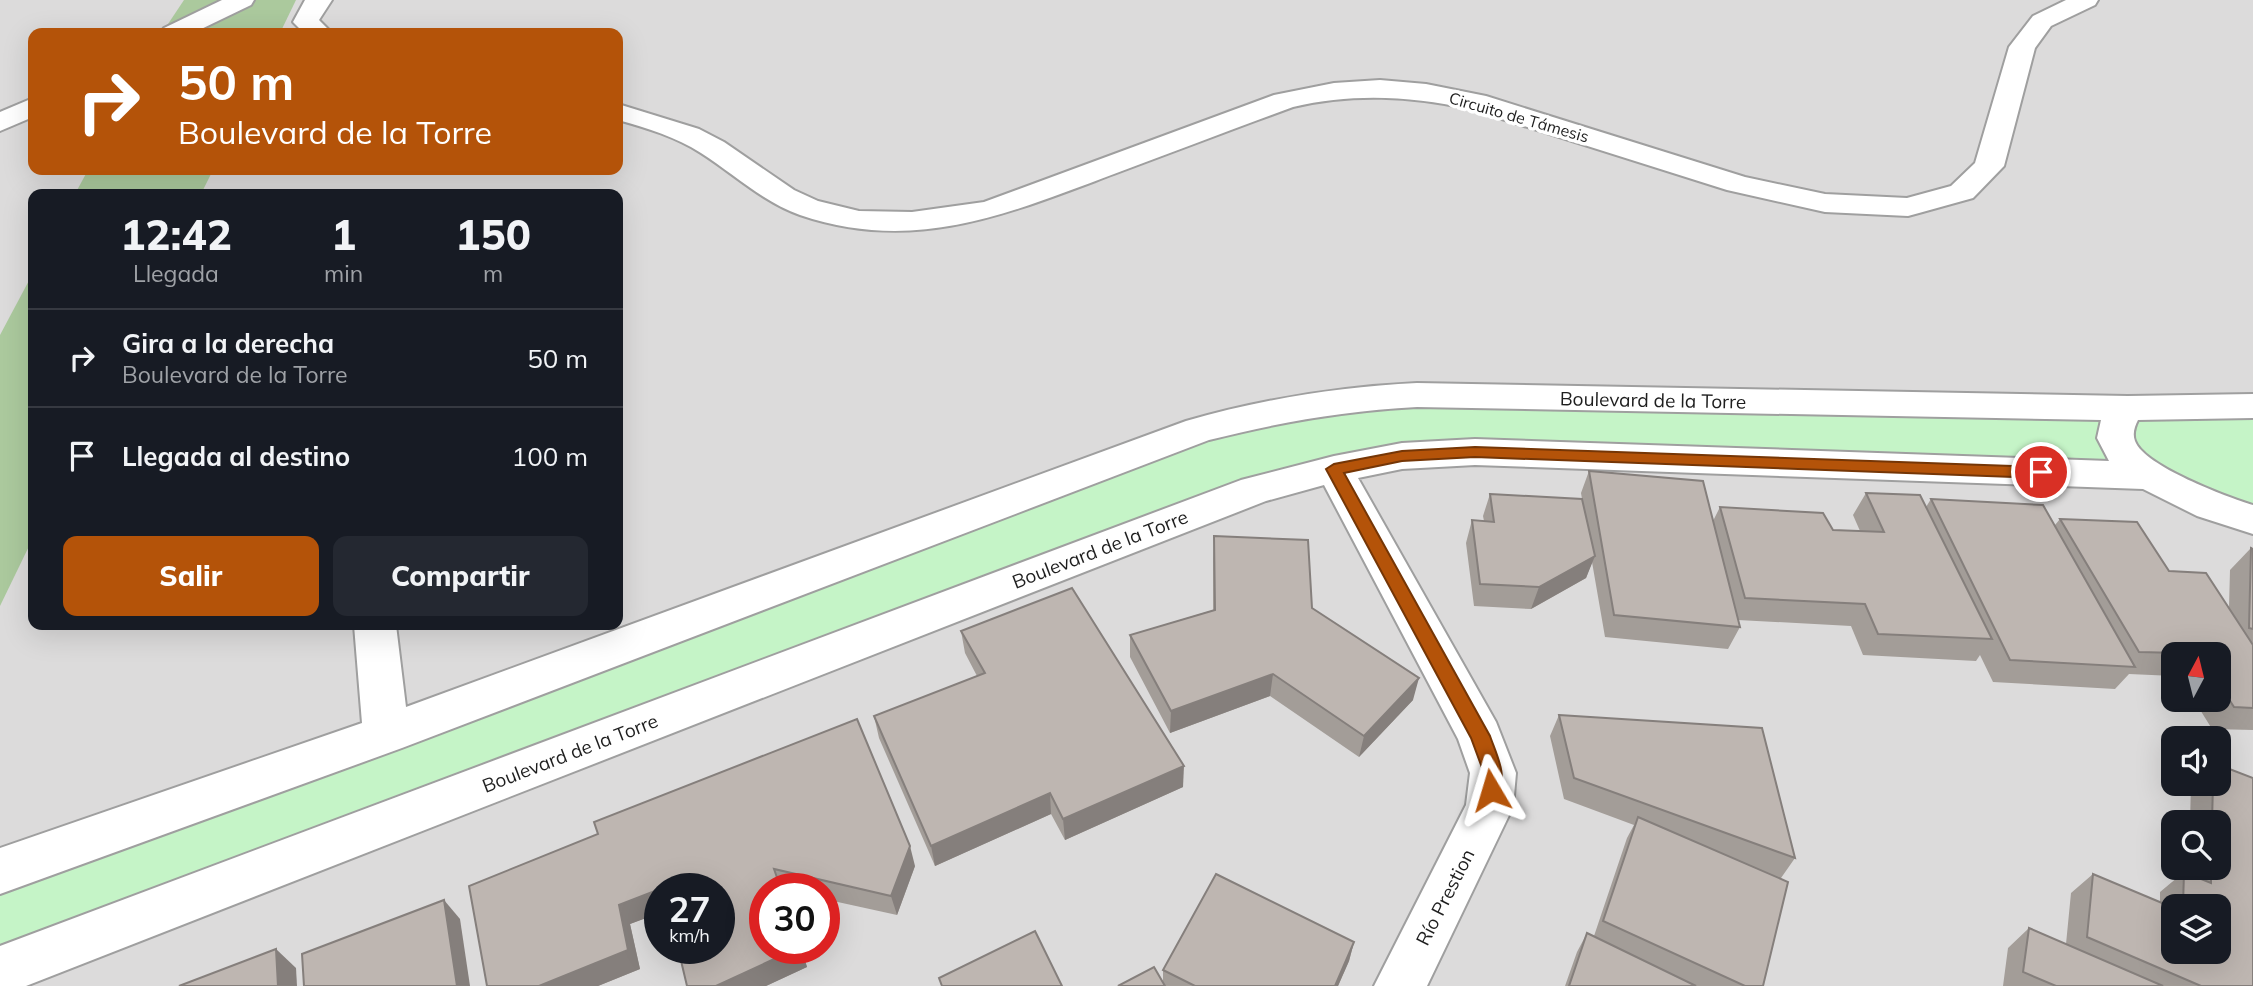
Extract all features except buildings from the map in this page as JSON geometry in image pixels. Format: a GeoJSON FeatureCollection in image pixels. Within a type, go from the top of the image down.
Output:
{"type":"FeatureCollection","features":[{"type":"Feature","properties":{"kind":"street"},"geometry":{"type":"LineString","coordinates":[[183,28],[242,0]]}},
{"type":"Feature","properties":{"kind":"street"},"geometry":{"type":"LineString","coordinates":[[313,28],[306,22],[313,6],[320,0]]}},
{"type":"Feature","properties":{"kind":"street","name":"Circuito de Támesis"},"geometry":{"type":"LineString","coordinates":[[623,114],[690,135],[784,197],[859,220],[907,223],[943,220],[992,209],[1284,101],[1325,90],[1378,86],[1432,92],[1476,102],[1738,184],[1825,204],[1908,207],[1962,192],[1989,166],[2022,47],[2042,21],[2087,0]]}},
{"type":"Feature","properties":{"kind":"street"},"geometry":{"type":"LineString","coordinates":[[0,123],[28,109]]}},
{"type":"Feature","properties":{"kind":"street","name":"Boulevard de la Torre"},"geometry":{"type":"LineString","coordinates":[[0,871],[386,734],[1199,430],[1280,411],[1354,398],[1417,395],[2128,408],[2253,407]]}},
{"type":"Feature","properties":{"kind":"street"},"geometry":{"type":"LineString","coordinates":[[2128,408],[2116,422],[2114,437],[2124,456],[2149,476]]}},
{"type":"Feature","properties":{"kind":"street","name":"Boulevard de la Torre"},"geometry":{"type":"LineString","coordinates":[[0,971],[1255,490],[1334,469],[1402,456],[1475,452],[2149,476],[2211,506],[2253,520]]}},
{"type":"Feature","properties":{"kind":"street","name":"Río Prestion"},"geometry":{"type":"LineString","coordinates":[[1334,469],[1480,736],[1493,773],[1489,807],[1400,986]]}},
{"type":"Feature","properties":{"kind":"street"},"geometry":{"type":"LineString","coordinates":[[375,630],[386,734]]}},
{"type":"Feature","properties":{"kind":"shaded area"},"geometry":{"type":"Polygon","coordinates":[[[0,0],[2253,0],[2253,986],[0,986],[0,0]]]}},
{"type":"Feature","properties":{"kind":"green space"},"geometry":{"type":"Polygon","coordinates":[[[184,0],[296,0],[282,28],[165,28],[184,0]]]}},
{"type":"Feature","properties":{"kind":"green space"},"geometry":{"type":"Polygon","coordinates":[[[85,175],[210,175],[204,189],[78,189],[85,175]]]}},
{"type":"Feature","properties":{"kind":"green space"},"geometry":{"type":"Polygon","coordinates":[[[28,282],[28,548],[0,606],[0,335],[28,282]]]}},
{"type":"Feature","properties":{"kind":"green space"},"geometry":{"type":"Polygon","coordinates":[[[1354,398],[2253,406],[2253,520],[2149,476],[1475,452],[1334,469],[0,971],[0,871],[1199,430],[1354,398]]]}},
{"type":"Feature","properties":{"kind":"route"},"geometry":{"type":"LineString","coordinates":[[1491,790],[1493,773],[1480,736],[1334,469],[1402,456],[1475,452],[2041,472]]}}]}
